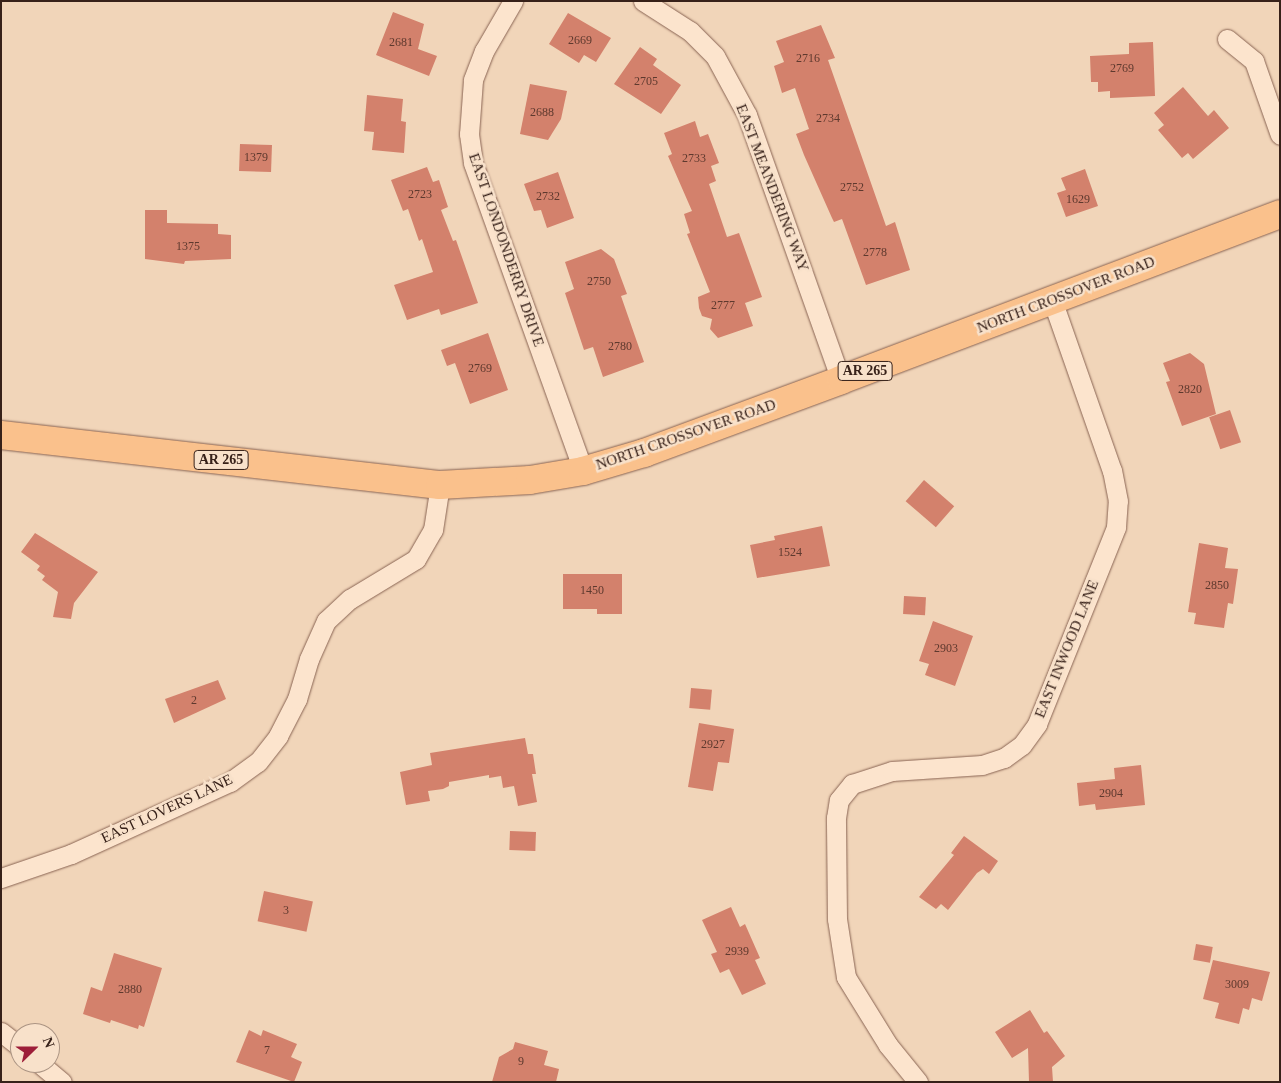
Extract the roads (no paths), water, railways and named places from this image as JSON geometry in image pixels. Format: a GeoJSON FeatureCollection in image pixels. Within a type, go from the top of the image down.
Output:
{"type":"FeatureCollection","features":[{"type":"Feature","properties":{"kind":"main road","name":"NORTH CROSSOVER ROAD"},"geometry":{"type":"LineString","coordinates":[[1,435],[440,485],[530,480],[583,471],[644,453],[1280,214]]}},
{"type":"Feature","properties":{"kind":"street","name":"EAST LONDONDERRY DRIVE"},"geometry":{"type":"LineString","coordinates":[[513,1],[484,51],[472,80],[469,134],[473,163],[583,471]]}},
{"type":"Feature","properties":{"kind":"street","name":"EAST MEANDERING WAY"},"geometry":{"type":"LineString","coordinates":[[643,1],[690,31],[715,56],[747,115],[841,380]]}},
{"type":"Feature","properties":{"kind":"street"},"geometry":{"type":"LineString","coordinates":[[1227,39],[1254,61],[1280,135]]}},
{"type":"Feature","properties":{"kind":"street","name":"EAST INWOOD LANE"},"geometry":{"type":"LineString","coordinates":[[918,1082],[888,1045],[846,977],[837,919],[836,818],[839,800],[858,781],[892,771],[982,765],[1004,758],[1022,745],[1037,724],[1116,527],[1118,501],[1112,471],[1052,300]]}},
{"type":"Feature","properties":{"kind":"street","name":"EAST LOVERS LANE"},"geometry":{"type":"LineString","coordinates":[[1,878],[71,854],[230,782],[258,762],[278,736],[297,698],[309,659],[326,621],[350,599],[416,559],[433,530],[440,485]]}},
{"type":"Feature","properties":{"kind":"street"},"geometry":{"type":"LineString","coordinates":[[51,1073],[62,1082]]}}]}
